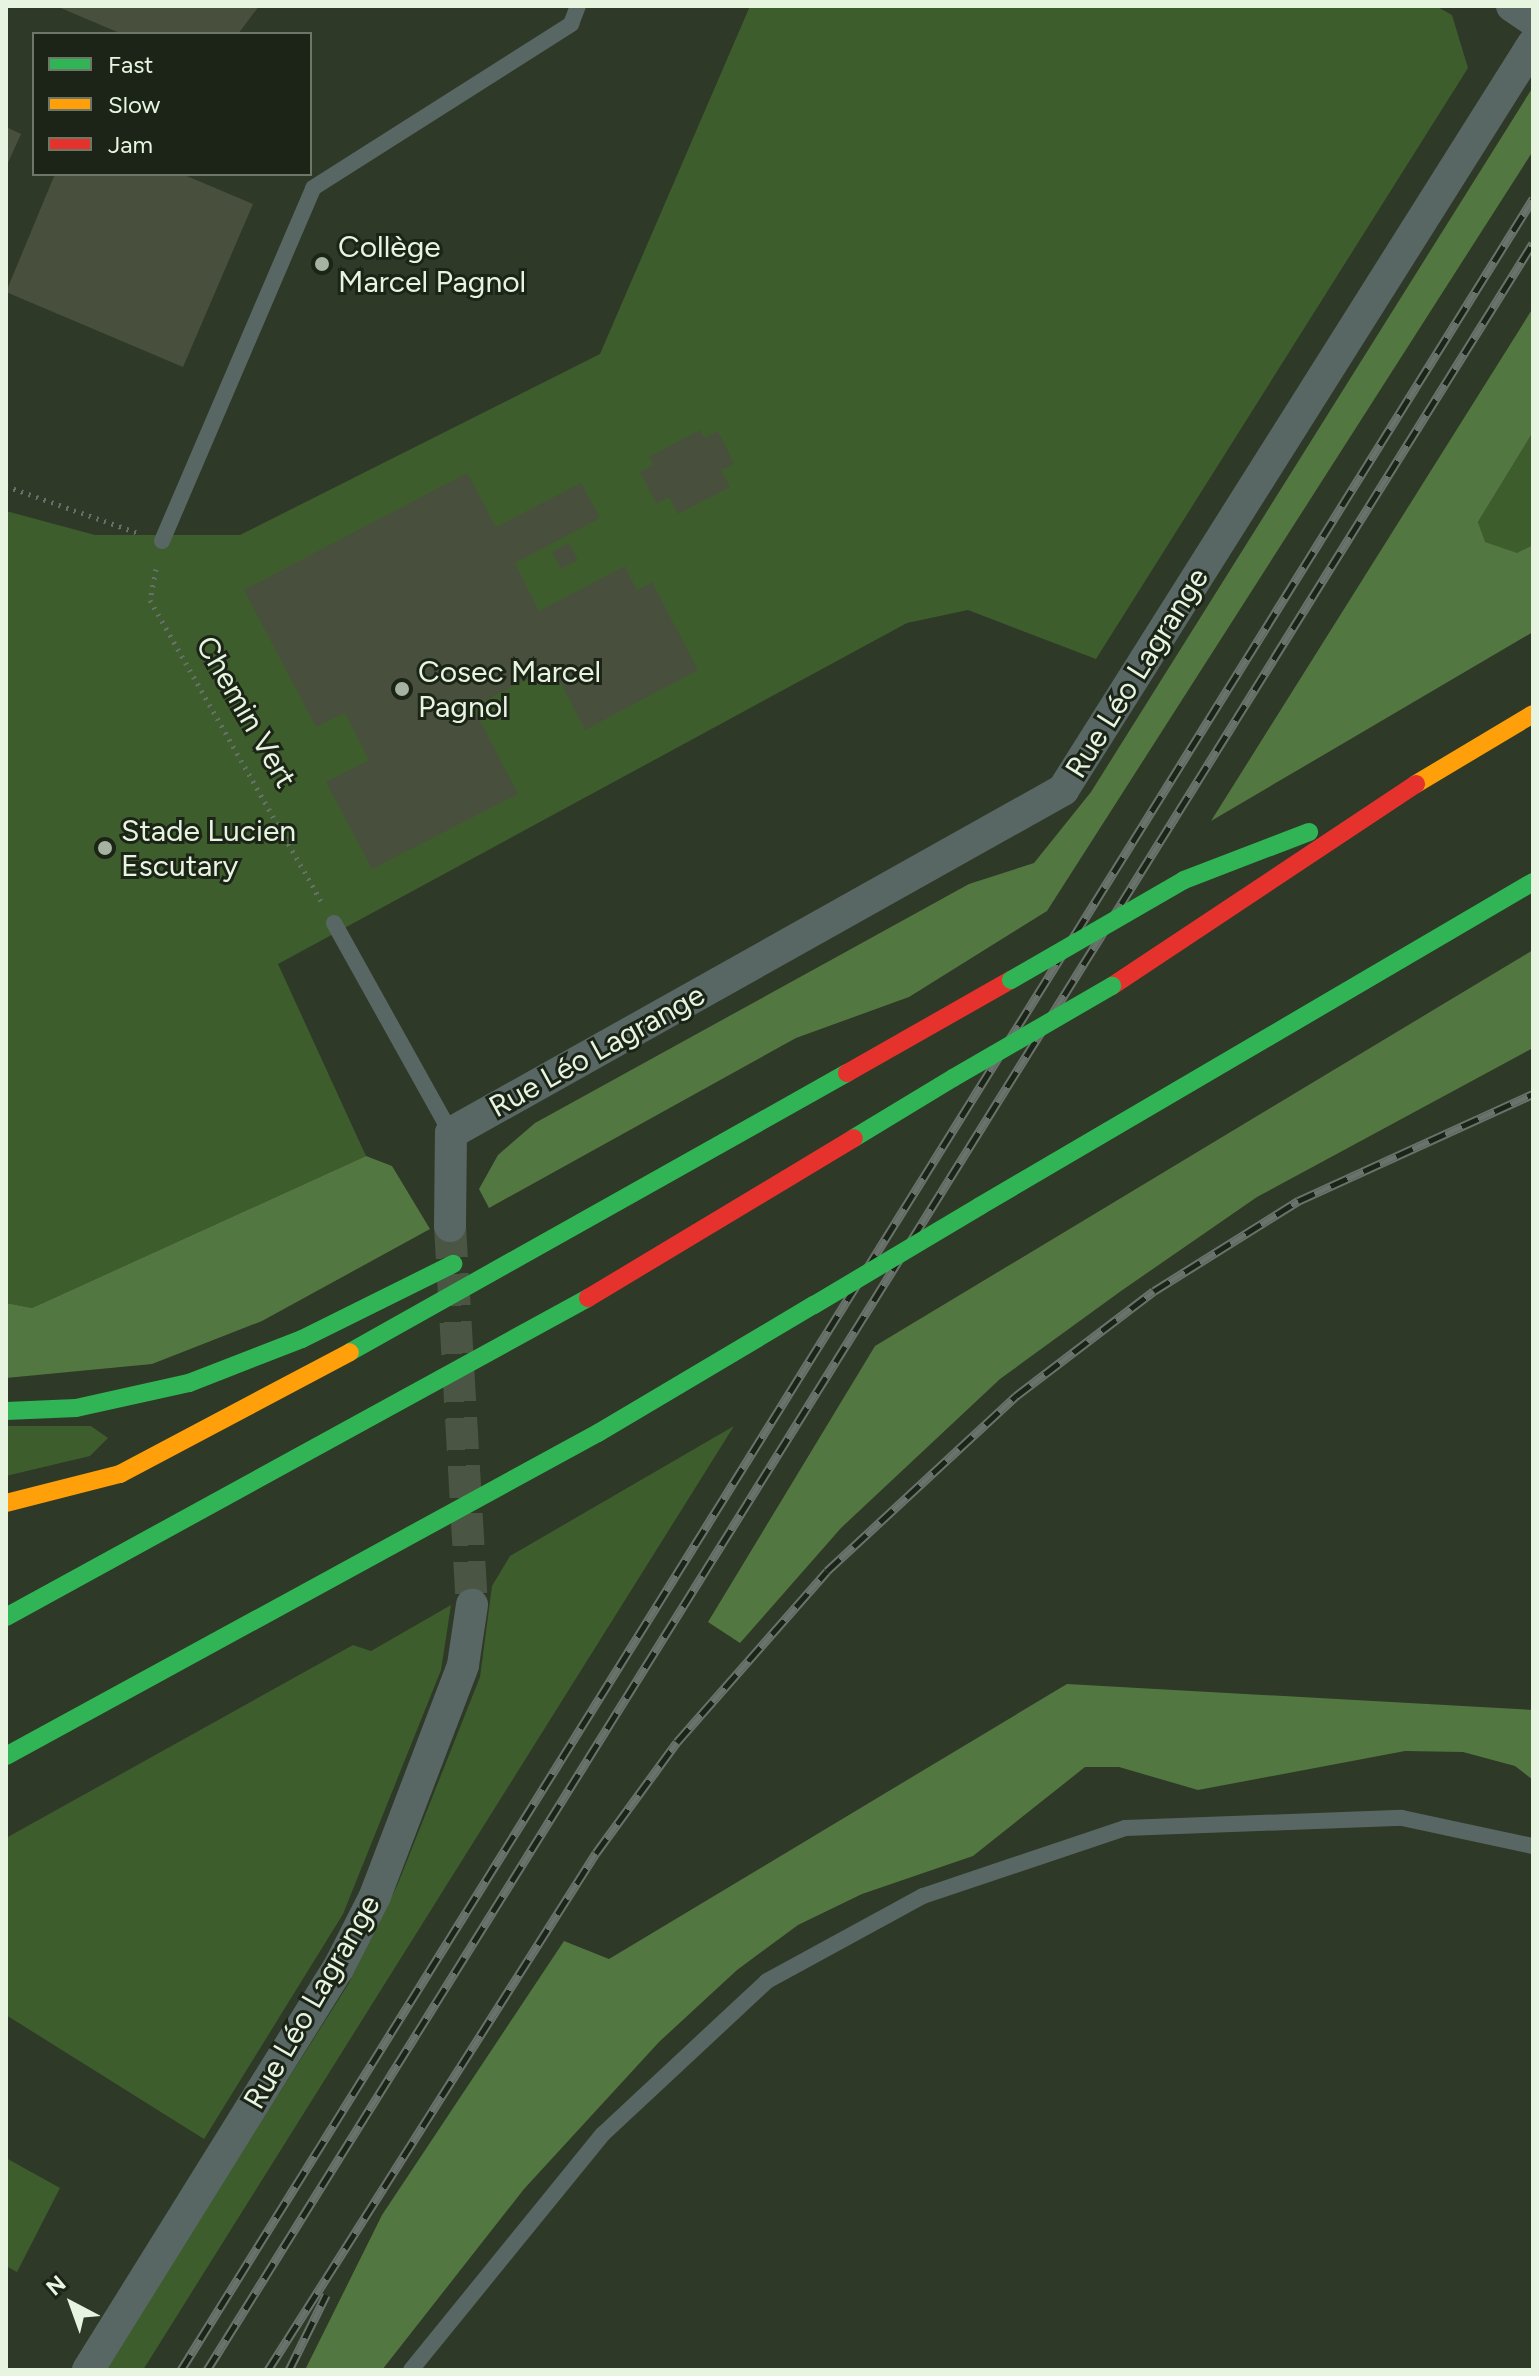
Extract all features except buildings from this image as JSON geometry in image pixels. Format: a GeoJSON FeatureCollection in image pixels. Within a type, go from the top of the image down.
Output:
{"type":"FeatureCollection","features":[{"type":"Feature","properties":{"kind":"highway"},"geometry":{"type":"LineString","coordinates":[[6,1617],[557,1316],[1112,986],[1382,804],[1533,714]]}},
{"type":"Feature","properties":{"kind":"highway"},"geometry":{"type":"LineString","coordinates":[[6,1503],[120,1474],[218,1426],[559,1241],[599,1207],[1011,980],[1184,880],[1382,804]]}},
{"type":"Feature","properties":{"kind":"highway"},"geometry":{"type":"LineString","coordinates":[[6,1756],[598,1433],[1533,882]]}},
{"type":"Feature","properties":{"kind":"highway"},"geometry":{"type":"LineString","coordinates":[[556,1213],[599,1207]]}},
{"type":"Feature","properties":{"kind":"highway"},"geometry":{"type":"LineString","coordinates":[[6,1411],[89,1407],[189,1383],[302,1339],[477,1251]]}},
{"type":"Feature","properties":{"kind":"street"},"geometry":{"type":"LineString","coordinates":[[1512,6],[1533,20]]}},
{"type":"Feature","properties":{"kind":"street","name":"Rue Léo Lagrange"},"geometry":{"type":"LineString","coordinates":[[451,1133],[1063,790],[1533,44]]}},
{"type":"Feature","properties":{"kind":"street"},"geometry":{"type":"LineString","coordinates":[[450,1226],[451,1133]]}},
{"type":"Feature","properties":{"kind":"street","name":"Rue Léo Lagrange"},"geometry":{"type":"LineString","coordinates":[[88,2370],[338,1969],[375,1896],[463,1665],[472,1605]]}},
{"type":"Feature","properties":{"kind":"lane"},"geometry":{"type":"LineString","coordinates":[[162,541],[313,188],[571,24],[578,6]]}},
{"type":"Feature","properties":{"kind":"lane"},"geometry":{"type":"LineString","coordinates":[[334,923],[451,1133]]}},
{"type":"Feature","properties":{"kind":"lane"},"geometry":{"type":"LineString","coordinates":[[411,2370],[603,2134],[767,1981],[923,1896],[1125,1828],[1402,1818],[1533,1846]]}},
{"type":"Feature","properties":{"kind":"path"},"geometry":{"type":"LineString","coordinates":[[6,486],[162,541]]}},
{"type":"Feature","properties":{"kind":"path","name":"Chemin Vert"},"geometry":{"type":"LineString","coordinates":[[162,541],[150,600],[334,923]]}},
{"type":"Feature","properties":{"kind":"green space"},"geometry":{"type":"Polygon","coordinates":[[[750,6],[1436,6],[1452,15],[1468,68],[1096,659],[968,610],[907,623],[278,964],[366,1156],[32,1308],[6,1303],[6,511],[95,535],[240,535],[600,354],[750,6]]]}},
{"type":"Feature","properties":{"kind":"green space"},"geometry":{"type":"Polygon","coordinates":[[[1533,87],[1533,151],[1047,911],[909,997],[796,1038],[489,1208],[479,1189],[498,1155],[535,1123],[969,884],[1034,863],[1091,792],[1533,87]]]}},
{"type":"Feature","properties":{"kind":"green space"},"geometry":{"type":"Polygon","coordinates":[[[1533,308],[1533,432],[1478,522],[1485,542],[1517,553],[1533,545],[1533,632],[1211,821],[1533,308]]]}},
{"type":"Feature","properties":{"kind":"green space"},"geometry":{"type":"Polygon","coordinates":[[[1533,432],[1533,545],[1517,554],[1484,542],[1478,522],[1533,432]]]}},
{"type":"Feature","properties":{"kind":"green space"},"geometry":{"type":"Polygon","coordinates":[[[1533,950],[1533,1048],[1257,1197],[1121,1291],[1000,1379],[841,1528],[740,1643],[708,1622],[875,1346],[1533,950]]]}},
{"type":"Feature","properties":{"kind":"green space"},"geometry":{"type":"Polygon","coordinates":[[[366,1156],[392,1166],[430,1229],[262,1321],[152,1364],[6,1378],[6,1303],[32,1308],[366,1156]]]}},
{"type":"Feature","properties":{"kind":"green space"},"geometry":{"type":"Polygon","coordinates":[[[6,1426],[91,1426],[108,1438],[90,1456],[6,1476],[6,1426]]]}},
{"type":"Feature","properties":{"kind":"green space"},"geometry":{"type":"Polygon","coordinates":[[[734,1426],[143,2370],[104,2370],[349,1983],[397,1886],[480,1677],[492,1586],[510,1556],[734,1426]]]}},
{"type":"Feature","properties":{"kind":"green space"},"geometry":{"type":"Polygon","coordinates":[[[451,1605],[441,1670],[343,1914],[204,2139],[6,2015],[6,1838],[353,1645],[371,1651],[451,1605]]]}},
{"type":"Feature","properties":{"kind":"green space"},"geometry":{"type":"Polygon","coordinates":[[[1067,1684],[1533,1710],[1533,1780],[1515,1766],[1463,1752],[1405,1751],[1198,1790],[1119,1767],[1085,1767],[973,1856],[862,1894],[798,1925],[737,1970],[659,2042],[524,2189],[382,2370],[305,2370],[382,2215],[564,1941],[609,1959],[1067,1684]]]}},
{"type":"Feature","properties":{"kind":"green space"},"geometry":{"type":"Polygon","coordinates":[[[6,2158],[60,2188],[17,2272],[6,2266],[6,2158]]]}},
{"type":"Feature","properties":{"kind":"tunnel"},"geometry":{"type":"LineString","coordinates":[[450,1226],[472,1605]]}},
{"type":"Feature","properties":{"kind":"railway"},"geometry":{"type":"LineString","coordinates":[[181,2370],[1533,199]]}},
{"type":"Feature","properties":{"kind":"railway"},"geometry":{"type":"LineString","coordinates":[[207,2370],[1533,243]]}},
{"type":"Feature","properties":{"kind":"railway"},"geometry":{"type":"LineString","coordinates":[[268,2370],[596,1853],[677,1742],[827,1571],[1016,1396],[1154,1291],[1298,1201],[1533,1094]]}},
{"type":"Feature","properties":{"kind":"railway"},"geometry":{"type":"LineString","coordinates":[[289,2370],[326,2295]]}},
{"type":"Feature","properties":{"kind":"traffic: fast"},"geometry":{"type":"LineString","coordinates":[[1184,880],[1309,832]]}},
{"type":"Feature","properties":{"kind":"traffic: fast"},"geometry":{"type":"LineString","coordinates":[[1011,980],[1184,880]]}},
{"type":"Feature","properties":{"kind":"traffic: fast"},"geometry":{"type":"LineString","coordinates":[[980,1206],[1533,882]]}},
{"type":"Feature","properties":{"kind":"traffic: fast"},"geometry":{"type":"LineString","coordinates":[[953,1078],[1112,986]]}},
{"type":"Feature","properties":{"kind":"traffic: fast"},"geometry":{"type":"LineString","coordinates":[[350,1352],[847,1073]]}},
{"type":"Feature","properties":{"kind":"traffic: fast"},"geometry":{"type":"LineString","coordinates":[[854,1138],[953,1078]]}},
{"type":"Feature","properties":{"kind":"traffic: fast"},"geometry":{"type":"LineString","coordinates":[[814,1305],[980,1206]]}},
{"type":"Feature","properties":{"kind":"traffic: fast"},"geometry":{"type":"LineString","coordinates":[[6,1411],[76,1408],[189,1383],[302,1339],[453,1264]]}},
{"type":"Feature","properties":{"kind":"traffic: fast"},"geometry":{"type":"LineString","coordinates":[[6,1617],[588,1298]]}},
{"type":"Feature","properties":{"kind":"traffic: fast"},"geometry":{"type":"LineString","coordinates":[[6,1756],[598,1433],[814,1305]]}},
{"type":"Feature","properties":{"kind":"traffic: slow"},"geometry":{"type":"LineString","coordinates":[[1416,784],[1533,714]]}},
{"type":"Feature","properties":{"kind":"traffic: slow"},"geometry":{"type":"LineString","coordinates":[[6,1503],[120,1474],[350,1352]]}},
{"type":"Feature","properties":{"kind":"traffic: jam"},"geometry":{"type":"LineString","coordinates":[[1112,986],[1416,784]]}},
{"type":"Feature","properties":{"kind":"traffic: jam"},"geometry":{"type":"LineString","coordinates":[[847,1073],[1011,980]]}},
{"type":"Feature","properties":{"kind":"traffic: jam"},"geometry":{"type":"LineString","coordinates":[[588,1298],[854,1138]]}},
{"type":"Feature","properties":{"kind":"place","name":"Collège Marcel Pagnol"},"geometry":{"type":"Point","coordinates":[322,264]}},
{"type":"Feature","properties":{"kind":"place","name":"Cosec Marcel Pagnol"},"geometry":{"type":"Point","coordinates":[402,689]}},
{"type":"Feature","properties":{"kind":"place","name":"Stade Lucien Escutary"},"geometry":{"type":"Point","coordinates":[105,848]}}]}
